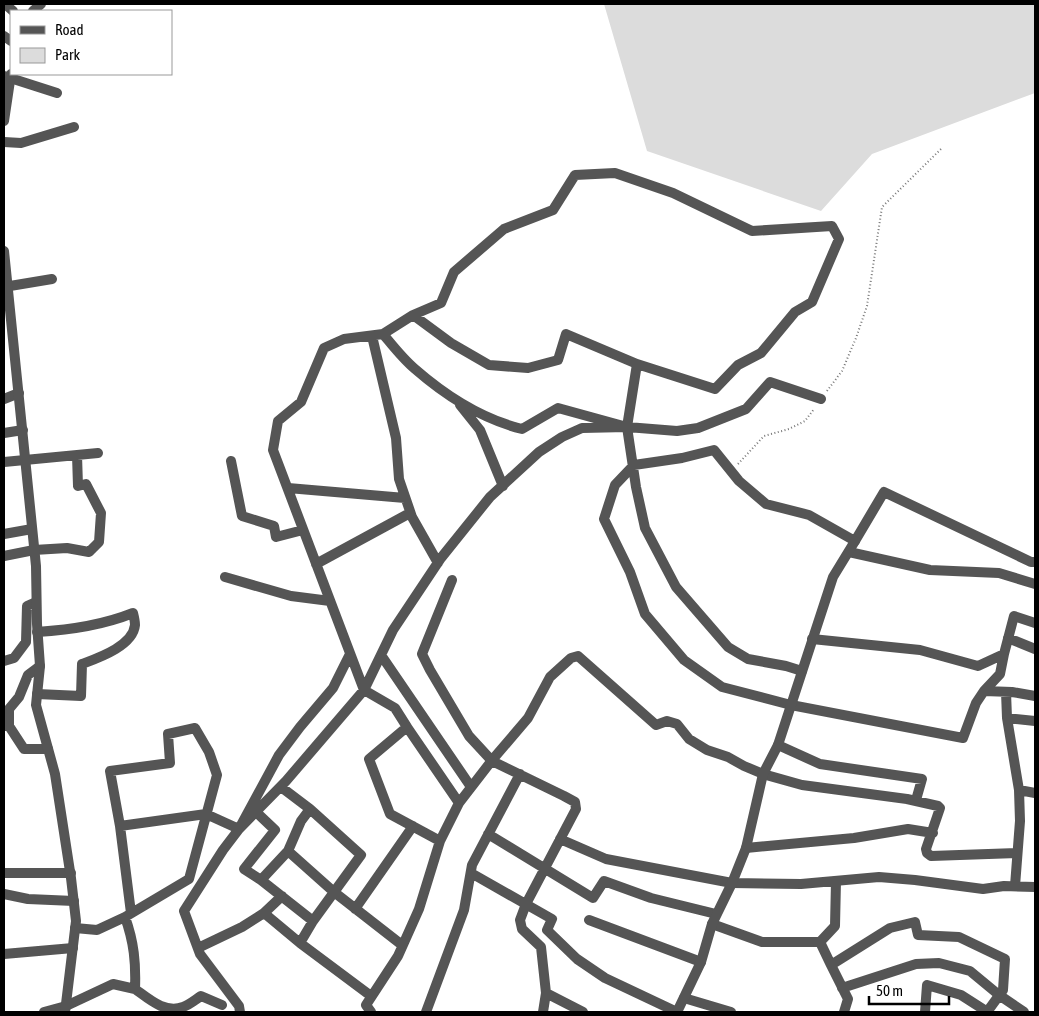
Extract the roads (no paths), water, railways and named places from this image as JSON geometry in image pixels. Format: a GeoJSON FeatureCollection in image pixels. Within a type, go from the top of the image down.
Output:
{"type":"FeatureCollection","features":[{"type":"Feature","properties":{"kind":"street"},"geometry":{"type":"LineString","coordinates":[[4,122],[9,76],[57,93]]}},
{"type":"Feature","properties":{"kind":"street"},"geometry":{"type":"LineString","coordinates":[[4,142],[21,143],[74,127]]}},
{"type":"Feature","properties":{"kind":"street"},"geometry":{"type":"LineString","coordinates":[[414,315],[451,343],[488,365],[528,368],[558,360],[566,334],[637,364],[715,389],[738,365],[760,353],[795,312],[812,302],[839,239],[832,226],[752,231],[674,193],[615,173],[575,175],[553,210],[504,229],[454,272],[441,303],[414,315],[383,334],[344,339],[324,348],[301,402],[278,422],[273,450],[364,690],[395,708],[459,803]]}},
{"type":"Feature","properties":{"kind":"street"},"geometry":{"type":"LineString","coordinates":[[4,251],[9,345],[19,393],[34,550],[40,666],[36,705],[55,774],[74,902],[75,928],[65,1009]]}},
{"type":"Feature","properties":{"kind":"street"},"geometry":{"type":"LineString","coordinates":[[6,287],[52,279]]}},
{"type":"Feature","properties":{"kind":"street"},"geometry":{"type":"LineString","coordinates":[[383,334],[414,368],[458,402],[505,425],[522,430],[558,408],[628,427]]}},
{"type":"Feature","properties":{"kind":"street"},"geometry":{"type":"LineString","coordinates":[[372,336],[396,438],[399,479],[410,513],[438,563]]}},
{"type":"Feature","properties":{"kind":"street"},"geometry":{"type":"LineString","coordinates":[[637,364],[628,427],[645,528],[676,587],[728,647],[748,659],[802,671]]}},
{"type":"Feature","properties":{"kind":"street"},"geometry":{"type":"LineString","coordinates":[[240,1012],[239,1006],[200,954],[184,910],[239,829],[281,787],[364,690],[393,630],[438,563],[490,497],[539,452],[562,436],[582,428],[628,427],[676,431],[698,428],[746,409],[770,382],[821,399]]}},
{"type":"Feature","properties":{"kind":"street"},"geometry":{"type":"LineString","coordinates":[[4,399],[19,393]]}},
{"type":"Feature","properties":{"kind":"street"},"geometry":{"type":"LineString","coordinates":[[458,402],[480,430],[503,486]]}},
{"type":"Feature","properties":{"kind":"street"},"geometry":{"type":"LineString","coordinates":[[4,433],[22,430]]}},
{"type":"Feature","properties":{"kind":"street"},"geometry":{"type":"LineString","coordinates":[[855,541],[809,514],[766,504],[739,481],[714,450],[682,458],[634,465],[615,485],[604,519],[630,572],[645,614],[684,660],[722,686],[791,706],[963,738],[976,703],[1000,674],[1014,616],[1035,623]]}},
{"type":"Feature","properties":{"kind":"street"},"geometry":{"type":"LineString","coordinates":[[4,462],[98,453]]}},
{"type":"Feature","properties":{"kind":"street"},"geometry":{"type":"LineString","coordinates":[[4,556],[34,550],[67,548],[89,552],[99,542],[100,513],[86,484],[78,486],[77,455]]}},
{"type":"Feature","properties":{"kind":"street"},"geometry":{"type":"LineString","coordinates":[[231,461],[242,516],[274,526],[276,537],[303,530]]}},
{"type":"Feature","properties":{"kind":"street"},"geometry":{"type":"LineString","coordinates":[[288,488],[405,498]]}},
{"type":"Feature","properties":{"kind":"street"},"geometry":{"type":"LineString","coordinates":[[471,873],[552,919],[547,930],[577,959],[605,978],[677,1012],[701,962],[714,919],[732,883],[746,848],[763,774],[778,744],[833,577],[884,492],[1030,562],[1035,562]]}},
{"type":"Feature","properties":{"kind":"street"},"geometry":{"type":"LineString","coordinates":[[316,564],[410,513]]}},
{"type":"Feature","properties":{"kind":"street"},"geometry":{"type":"LineString","coordinates":[[4,534],[32,529]]}},
{"type":"Feature","properties":{"kind":"street"},"geometry":{"type":"LineString","coordinates":[[848,552],[930,570],[999,573],[1035,584]]}},
{"type":"Feature","properties":{"kind":"street"},"geometry":{"type":"LineString","coordinates":[[225,577],[291,596],[330,601]]}},
{"type":"Feature","properties":{"kind":"street"},"geometry":{"type":"LineString","coordinates":[[452,580],[422,654],[430,670],[469,736],[492,761],[575,802],[576,809],[526,904],[520,920],[522,929],[541,947],[546,992],[543,1012]]}},
{"type":"Feature","properties":{"kind":"street"},"geometry":{"type":"LineString","coordinates":[[4,661],[14,658],[26,642],[27,606],[36,602]]}},
{"type":"Feature","properties":{"kind":"street"},"geometry":{"type":"LineString","coordinates":[[36,694],[81,696],[82,664],[108,654],[125,643],[135,627],[133,613],[114,621],[57,631],[37,632]]}},
{"type":"Feature","properties":{"kind":"street"},"geometry":{"type":"LineString","coordinates":[[1008,638],[1035,648]]}},
{"type":"Feature","properties":{"kind":"street"},"geometry":{"type":"LineString","coordinates":[[812,639],[920,650],[978,666],[1004,654]]}},
{"type":"Feature","properties":{"kind":"street"},"geometry":{"type":"LineString","coordinates":[[239,829],[279,755],[333,688],[350,654]]}},
{"type":"Feature","properties":{"kind":"street"},"geometry":{"type":"LineString","coordinates":[[381,655],[471,787]]}},
{"type":"Feature","properties":{"kind":"street"},"geometry":{"type":"LineString","coordinates":[[371,1012],[366,1005],[398,956],[419,909],[440,840],[459,803],[528,718],[550,677],[571,658],[578,656],[656,724],[667,721],[678,724],[690,739],[707,750],[728,757],[763,774],[802,785],[916,800],[940,808],[926,849],[927,853],[931,856],[1017,853]]}},
{"type":"Feature","properties":{"kind":"street"},"geometry":{"type":"LineString","coordinates":[[40,666],[28,675],[19,697],[9,710],[6,726],[24,749],[48,749]]}},
{"type":"Feature","properties":{"kind":"street"},"geometry":{"type":"LineString","coordinates":[[984,691],[1035,696]]}},
{"type":"Feature","properties":{"kind":"street"},"geometry":{"type":"LineString","coordinates":[[1006,692],[1019,790],[1020,821],[1015,886]]}},
{"type":"Feature","properties":{"kind":"street"},"geometry":{"type":"LineString","coordinates":[[1008,718],[1035,721]]}},
{"type":"Feature","properties":{"kind":"street"},"geometry":{"type":"LineString","coordinates":[[407,727],[369,759],[390,814],[440,840]]}},
{"type":"Feature","properties":{"kind":"street"},"geometry":{"type":"LineString","coordinates":[[75,928],[97,930],[128,915],[189,879],[217,775],[209,752],[194,728],[168,734],[170,763],[110,771],[120,826],[128,915],[136,965],[135,989]]}},
{"type":"Feature","properties":{"kind":"street"},"geometry":{"type":"LineString","coordinates":[[778,744],[820,764],[922,779],[916,800]]}},
{"type":"Feature","properties":{"kind":"street"},"geometry":{"type":"LineString","coordinates":[[426,1012],[464,910],[472,865],[520,774]]}},
{"type":"Feature","properties":{"kind":"street"},"geometry":{"type":"LineString","coordinates":[[281,787],[310,809],[361,855],[313,921],[300,943]]}},
{"type":"Feature","properties":{"kind":"street"},"geometry":{"type":"LineString","coordinates":[[1019,790],[1035,793]]}},
{"type":"Feature","properties":{"kind":"street"},"geometry":{"type":"LineString","coordinates":[[262,880],[288,851],[301,821],[310,809]]}},
{"type":"Feature","properties":{"kind":"street"},"geometry":{"type":"LineString","coordinates":[[256,812],[275,830],[244,869],[262,880],[313,921]]}},
{"type":"Feature","properties":{"kind":"street"},"geometry":{"type":"LineString","coordinates":[[120,826],[206,814],[239,829]]}},
{"type":"Feature","properties":{"kind":"street"},"geometry":{"type":"LineString","coordinates":[[356,909],[413,826]]}},
{"type":"Feature","properties":{"kind":"street"},"geometry":{"type":"LineString","coordinates":[[746,848],[854,838],[908,829],[932,833]]}},
{"type":"Feature","properties":{"kind":"street"},"geometry":{"type":"LineString","coordinates":[[488,834],[593,898],[604,881],[714,919],[762,942],[820,942],[835,926],[836,881]]}},
{"type":"Feature","properties":{"kind":"street"},"geometry":{"type":"LineString","coordinates":[[560,839],[606,859],[732,883],[802,884],[879,877],[983,889],[1015,886],[1035,887]]}},
{"type":"Feature","properties":{"kind":"street"},"geometry":{"type":"LineString","coordinates":[[288,851],[334,892],[402,946]]}},
{"type":"Feature","properties":{"kind":"street"},"geometry":{"type":"LineString","coordinates":[[4,873],[70,872]]}},
{"type":"Feature","properties":{"kind":"street"},"geometry":{"type":"LineString","coordinates":[[4,894],[28,899],[74,902]]}},
{"type":"Feature","properties":{"kind":"street"},"geometry":{"type":"LineString","coordinates":[[198,948],[242,927],[264,913],[282,896]]}},
{"type":"Feature","properties":{"kind":"street"},"geometry":{"type":"LineString","coordinates":[[264,913],[300,943],[371,996]]}},
{"type":"Feature","properties":{"kind":"street"},"geometry":{"type":"LineString","coordinates":[[589,920],[701,962]]}},
{"type":"Feature","properties":{"kind":"street"},"geometry":{"type":"LineString","coordinates":[[831,965],[890,928],[915,922],[918,935],[960,937],[1005,959],[1003,990],[986,1012],[960,995],[927,985],[925,1012]]}},
{"type":"Feature","properties":{"kind":"street"},"geometry":{"type":"LineString","coordinates":[[820,942],[848,999],[844,1012]]}},
{"type":"Feature","properties":{"kind":"street"},"geometry":{"type":"LineString","coordinates":[[4,954],[73,948]]}},
{"type":"Feature","properties":{"kind":"street"},"geometry":{"type":"LineString","coordinates":[[842,988],[916,964],[940,963],[970,971],[999,995],[1024,1012]]}},
{"type":"Feature","properties":{"kind":"street"},"geometry":{"type":"LineString","coordinates":[[44,1012],[65,1009],[113,984],[135,989],[152,1001],[167,1008],[183,1007],[201,996],[220,1009],[226,988]]}},
{"type":"Feature","properties":{"kind":"street"},"geometry":{"type":"LineString","coordinates":[[546,992],[583,1012]]}},
{"type":"Feature","properties":{"kind":"street"},"geometry":{"type":"LineString","coordinates":[[684,998],[731,1012]]}}]}
